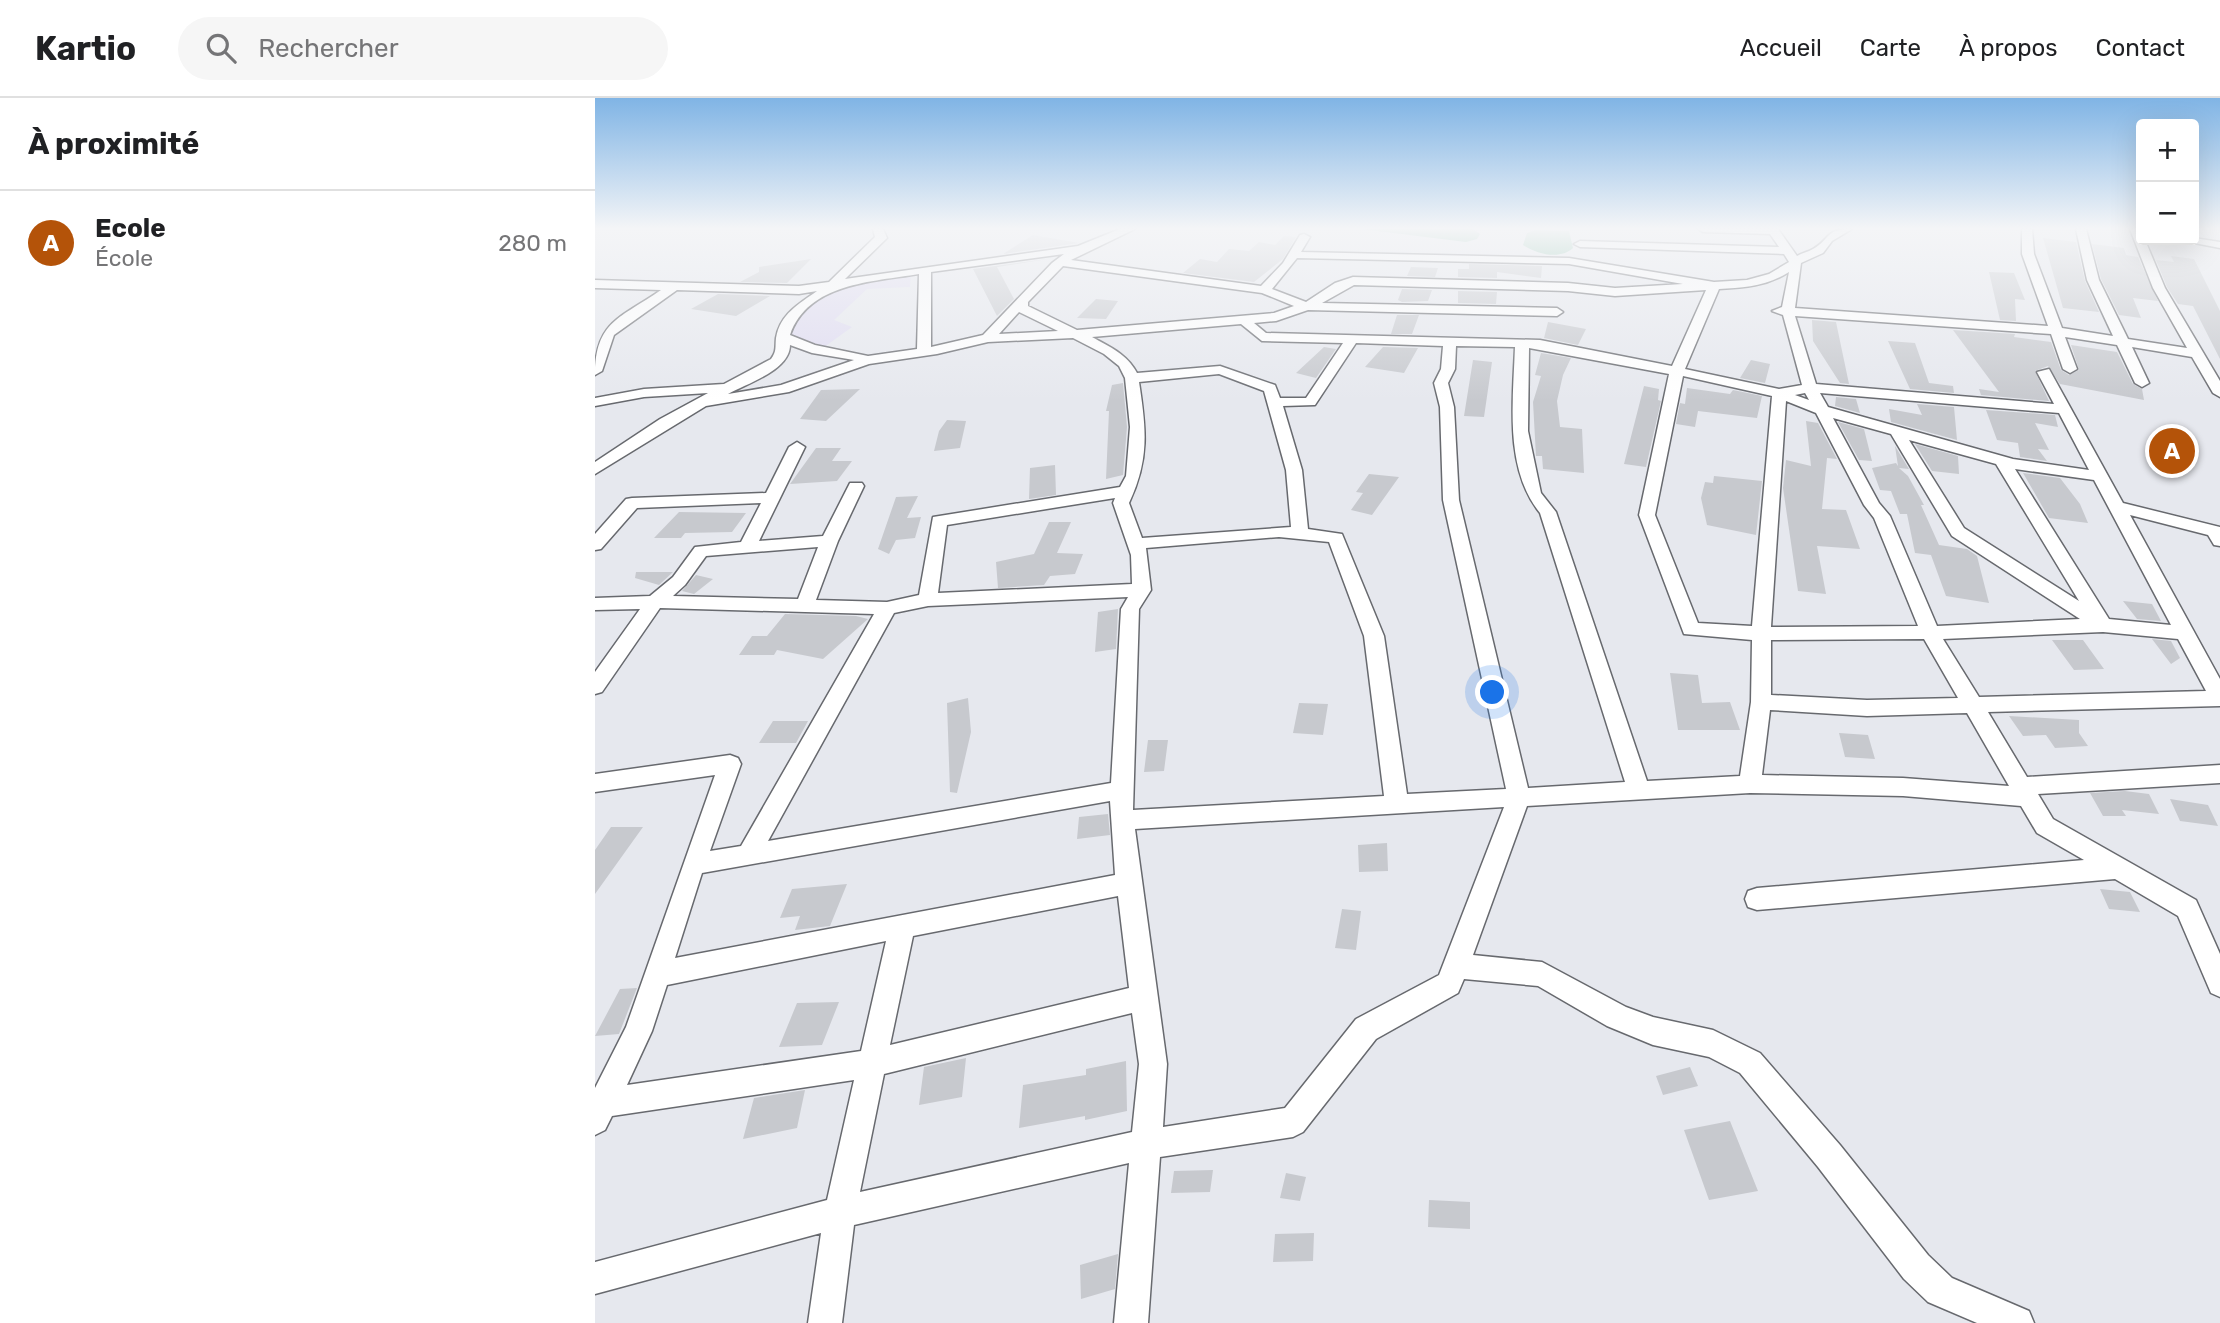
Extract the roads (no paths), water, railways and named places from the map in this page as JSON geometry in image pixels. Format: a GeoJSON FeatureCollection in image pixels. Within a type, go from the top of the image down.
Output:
{"type":"FeatureCollection","features":[{"type":"Feature","properties":{"kind":"street"},"geometry":{"type":"LineString","coordinates":[[651,286],[783,292],[824,286]]}},
{"type":"Feature","properties":{"kind":"street"},"geometry":{"type":"LineString","coordinates":[[595,469],[665,422],[776,362],[783,353],[783,337],[790,317],[830,286]]}},
{"type":"Feature","properties":{"kind":"street"},"geometry":{"type":"LineString","coordinates":[[924,352],[925,286]]}},
{"type":"Feature","properties":{"kind":"street"},"geometry":{"type":"LineString","coordinates":[[988,338],[1037,286]]}},
{"type":"Feature","properties":{"kind":"street"},"geometry":{"type":"LineString","coordinates":[[1235,286],[1263,290],[1305,306],[1543,331],[1677,371],[1779,393],[1821,410],[2002,461],[2101,476]]}},
{"type":"Feature","properties":{"kind":"street"},"geometry":{"type":"LineString","coordinates":[[1263,290],[1266,286]]}},
{"type":"Feature","properties":{"kind":"street"},"geometry":{"type":"LineString","coordinates":[[703,402],[784,389],[846,365],[988,338],[1076,335],[1173,324],[1276,317],[1305,306],[1339,286]]}},
{"type":"Feature","properties":{"kind":"street"},"geometry":{"type":"LineString","coordinates":[[1538,286],[1615,292],[1711,286]]}},
{"type":"Feature","properties":{"kind":"street"},"geometry":{"type":"LineString","coordinates":[[1714,286],[1677,371],[1647,515],[1692,629],[1761,635],[2103,625],[2185,633]]}},
{"type":"Feature","properties":{"kind":"street"},"geometry":{"type":"LineString","coordinates":[[1790,286],[1783,312],[1810,388],[1872,505],[1882,516],[1930,632],[2023,792],[2045,827],[2187,908],[2220,984]]}},
{"type":"Feature","properties":{"kind":"street"},"geometry":{"type":"LineString","coordinates":[[2040,286],[2070,369]]}},
{"type":"Feature","properties":{"kind":"street"},"geometry":{"type":"LineString","coordinates":[[2096,286],[2142,383]]}},
{"type":"Feature","properties":{"kind":"street"},"geometry":{"type":"LineString","coordinates":[[2158,286],[2220,393]]}},
{"type":"Feature","properties":{"kind":"street"},"geometry":{"type":"LineString","coordinates":[[595,371],[608,333],[673,287]]}},
{"type":"Feature","properties":{"kind":"street"},"geometry":{"type":"LineString","coordinates":[[1568,287],[1543,331],[1520,431],[1533,494],[1548,512],[1639,790]]}},
{"type":"Feature","properties":{"kind":"street"},"geometry":{"type":"LineString","coordinates":[[1022,301],[1021,308],[1026,313],[1045,318],[1109,351],[1125,364],[1132,378],[1138,427],[1134,477],[1121,503],[1140,555],[1142,590],[1130,609],[1122,790],[1128,883],[1153,1064],[1131,1323]]}},
{"type":"Feature","properties":{"kind":"street"},"geometry":{"type":"LineString","coordinates":[[1783,312],[2024,326],[2197,354]]}},
{"type":"Feature","properties":{"kind":"street"},"geometry":{"type":"LineString","coordinates":[[1245,321],[1262,337],[1450,341],[1543,331]]}},
{"type":"Feature","properties":{"kind":"street"},"geometry":{"type":"LineString","coordinates":[[783,337],[811,349],[853,357],[883,358]]}},
{"type":"Feature","properties":{"kind":"street"},"geometry":{"type":"LineString","coordinates":[[1274,402],[1310,402],[1352,339]]}},
{"type":"Feature","properties":{"kind":"street"},"geometry":{"type":"LineString","coordinates":[[595,1278],[840,1212],[1146,1144],[1293,1122],[1366,1029],[1449,984],[1519,798],[1451,500],[1447,407],[1441,383],[1448,369],[1450,341]]}},
{"type":"Feature","properties":{"kind":"street"},"geometry":{"type":"LineString","coordinates":[[1132,378],[1220,370],[1270,388],[1294,470],[1300,533]]}},
{"type":"Feature","properties":{"kind":"street"},"geometry":{"type":"LineString","coordinates":[[1761,702],[1867,708],[2220,698],[2044,372]]}},
{"type":"Feature","properties":{"kind":"street"},"geometry":{"type":"LineString","coordinates":[[595,402],[644,393],[730,387]]}},
{"type":"Feature","properties":{"kind":"street"},"geometry":{"type":"LineString","coordinates":[[1779,393],[1810,388],[2064,409]]}},
{"type":"Feature","properties":{"kind":"street"},"geometry":{"type":"LineString","coordinates":[[1750,784],[1761,702],[1761,635],[1779,393]]}},
{"type":"Feature","properties":{"kind":"street"},"geometry":{"type":"LineString","coordinates":[[1897,432],[1958,532],[2103,625]]}},
{"type":"Feature","properties":{"kind":"street"},"geometry":{"type":"LineString","coordinates":[[747,547],[797,447]]}},
{"type":"Feature","properties":{"kind":"street"},"geometry":{"type":"LineString","coordinates":[[2002,461],[2103,625]]}},
{"type":"Feature","properties":{"kind":"street"},"geometry":{"type":"LineString","coordinates":[[804,607],[829,541],[856,486]]}},
{"type":"Feature","properties":{"kind":"street"},"geometry":{"type":"LineString","coordinates":[[928,600],[939,521],[1127,491]]}},
{"type":"Feature","properties":{"kind":"street"},"geometry":{"type":"LineString","coordinates":[[595,545],[632,503],[770,498]]}},
{"type":"Feature","properties":{"kind":"street"},"geometry":{"type":"LineString","coordinates":[[2118,507],[2214,531],[2220,541]]}},
{"type":"Feature","properties":{"kind":"street"},"geometry":{"type":"LineString","coordinates":[[1135,544],[1279,532],[1336,538],[1374,636],[1397,804]]}},
{"type":"Feature","properties":{"kind":"street"},"geometry":{"type":"LineString","coordinates":[[595,687],[655,602],[679,581],[701,551],[829,541]]}},
{"type":"Feature","properties":{"kind":"street"},"geometry":{"type":"LineString","coordinates":[[595,604],[655,602],[887,608],[928,600],[1142,590]]}},
{"type":"Feature","properties":{"kind":"street"},"geometry":{"type":"LineString","coordinates":[[748,855],[887,608]]}},
{"type":"Feature","properties":{"kind":"street"},"geometry":{"type":"LineString","coordinates":[[595,783],[730,764],[693,864],[638,1031],[599,1112]]}},
{"type":"Feature","properties":{"kind":"street"},"geometry":{"type":"LineString","coordinates":[[1123,820],[1750,784],[2023,792],[2220,774]]}},
{"type":"Feature","properties":{"kind":"street"},"geometry":{"type":"LineString","coordinates":[[693,864],[1122,790]]}},
{"type":"Feature","properties":{"kind":"street"},"geometry":{"type":"LineString","coordinates":[[1757,900],[2117,868]]}},
{"type":"Feature","properties":{"kind":"street"},"geometry":{"type":"LineString","coordinates":[[657,974],[1128,883]]}},
{"type":"Feature","properties":{"kind":"street"},"geometry":{"type":"LineString","coordinates":[[825,1323],[840,1212],[902,927]]}},
{"type":"Feature","properties":{"kind":"street"},"geometry":{"type":"LineString","coordinates":[[1456,966],[1542,974],[1617,1017],[1653,1031],[1713,1044],[1750,1063],[1829,1156],[1916,1267],[1940,1290],[2017,1323]]}},
{"type":"Feature","properties":{"kind":"street"},"geometry":{"type":"LineString","coordinates":[[599,1112],[873,1063],[1143,999]]}},
{"type":"Feature","properties":{"kind":"place","name":"Ecole"},"geometry":{"type":"Point","coordinates":[2172,451]}}]}
